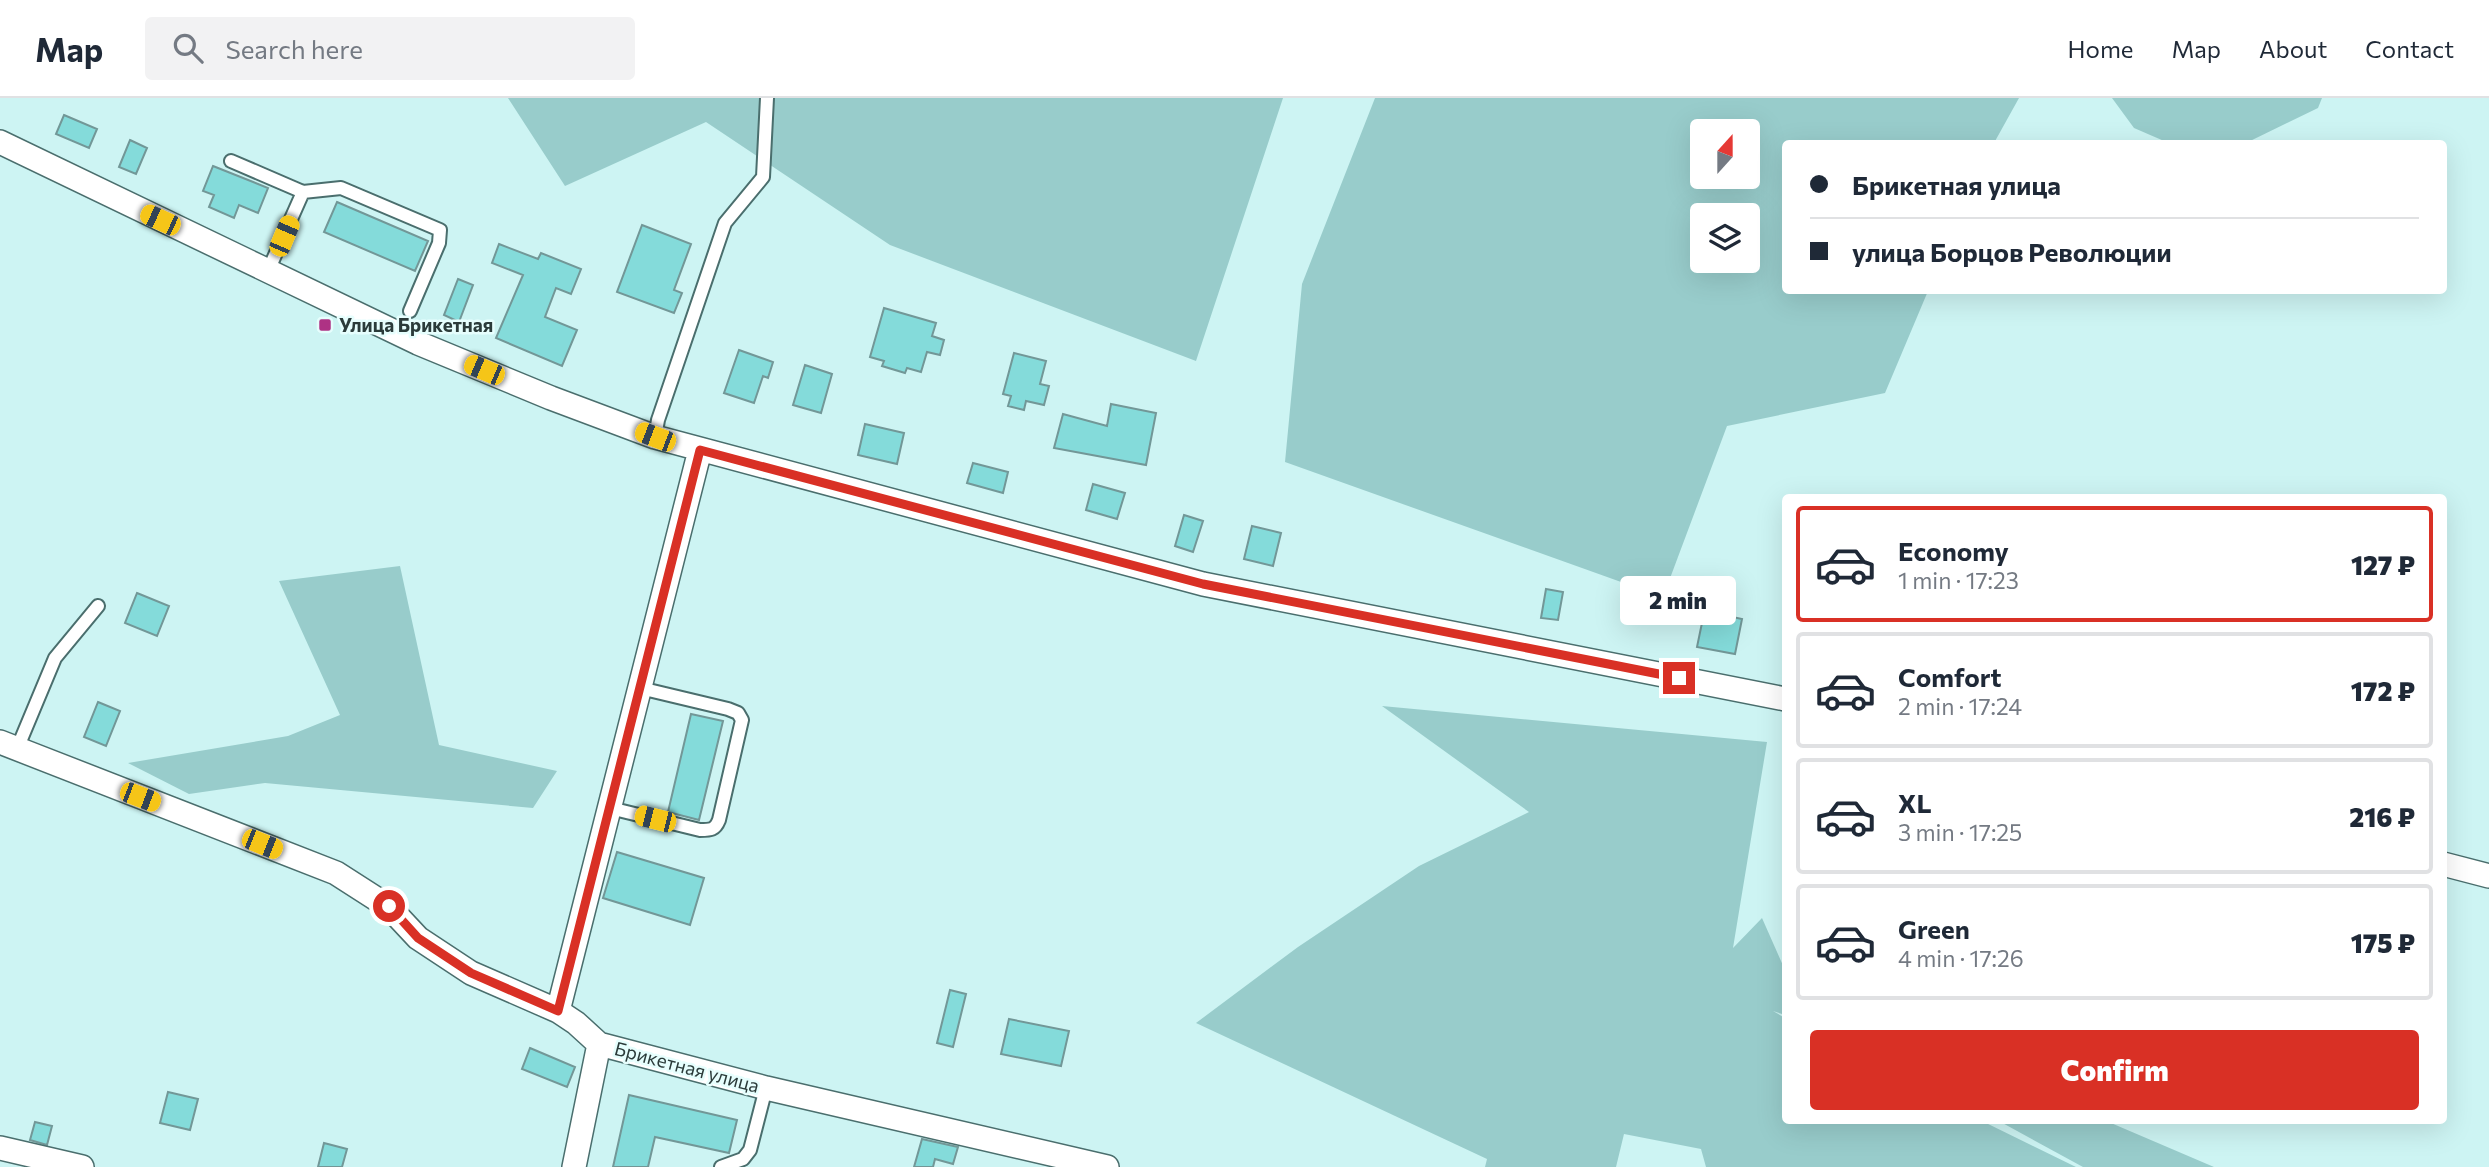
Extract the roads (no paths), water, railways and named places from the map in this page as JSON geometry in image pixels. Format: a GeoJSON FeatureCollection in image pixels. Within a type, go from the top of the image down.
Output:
{"type":"FeatureCollection","features":[{"type":"Feature","properties":{"kind":"street"},"geometry":{"type":"LineString","coordinates":[[0,142],[418,343],[655,437],[1203,584],[1782,698]]}},
{"type":"Feature","properties":{"kind":"street"},"geometry":{"type":"LineString","coordinates":[[558,1011],[700,450]]}},
{"type":"Feature","properties":{"kind":"street","name":"Брикетная улица"},"geometry":{"type":"LineString","coordinates":[[9,746],[336,873],[389,906],[418,938],[471,973],[558,1011],[599,1044],[766,1088],[1080,1164],[1107,1167]]}},
{"type":"Feature","properties":{"kind":"street"},"geometry":{"type":"LineString","coordinates":[[2447,865],[2489,876]]}},
{"type":"Feature","properties":{"kind":"street"},"geometry":{"type":"LineString","coordinates":[[574,1167],[599,1044]]}},
{"type":"Feature","properties":{"kind":"street"},"geometry":{"type":"LineString","coordinates":[[0,1148],[82,1167]]}},
{"type":"Feature","properties":{"kind":"lane"},"geometry":{"type":"LineString","coordinates":[[655,437],[658,420],[725,223],[763,177],[767,98]]}},
{"type":"Feature","properties":{"kind":"lane"},"geometry":{"type":"LineString","coordinates":[[231,161],[303,192],[341,188],[440,230],[439,243],[410,311]]}},
{"type":"Feature","properties":{"kind":"lane"},"geometry":{"type":"LineString","coordinates":[[268,271],[303,192]]}},
{"type":"Feature","properties":{"kind":"lane"},"geometry":{"type":"LineString","coordinates":[[9,746],[55,658],[98,606]]}},
{"type":"Feature","properties":{"kind":"lane"},"geometry":{"type":"LineString","coordinates":[[610,808],[700,830],[711,830],[719,820],[742,720],[738,713],[640,688]]}},
{"type":"Feature","properties":{"kind":"lane"},"geometry":{"type":"LineString","coordinates":[[721,1167],[743,1158],[750,1150],[766,1088]]}},
{"type":"Feature","properties":{"kind":"place","name":"Улица Брикетная"},"geometry":{"type":"Point","coordinates":[325,325]}}]}
